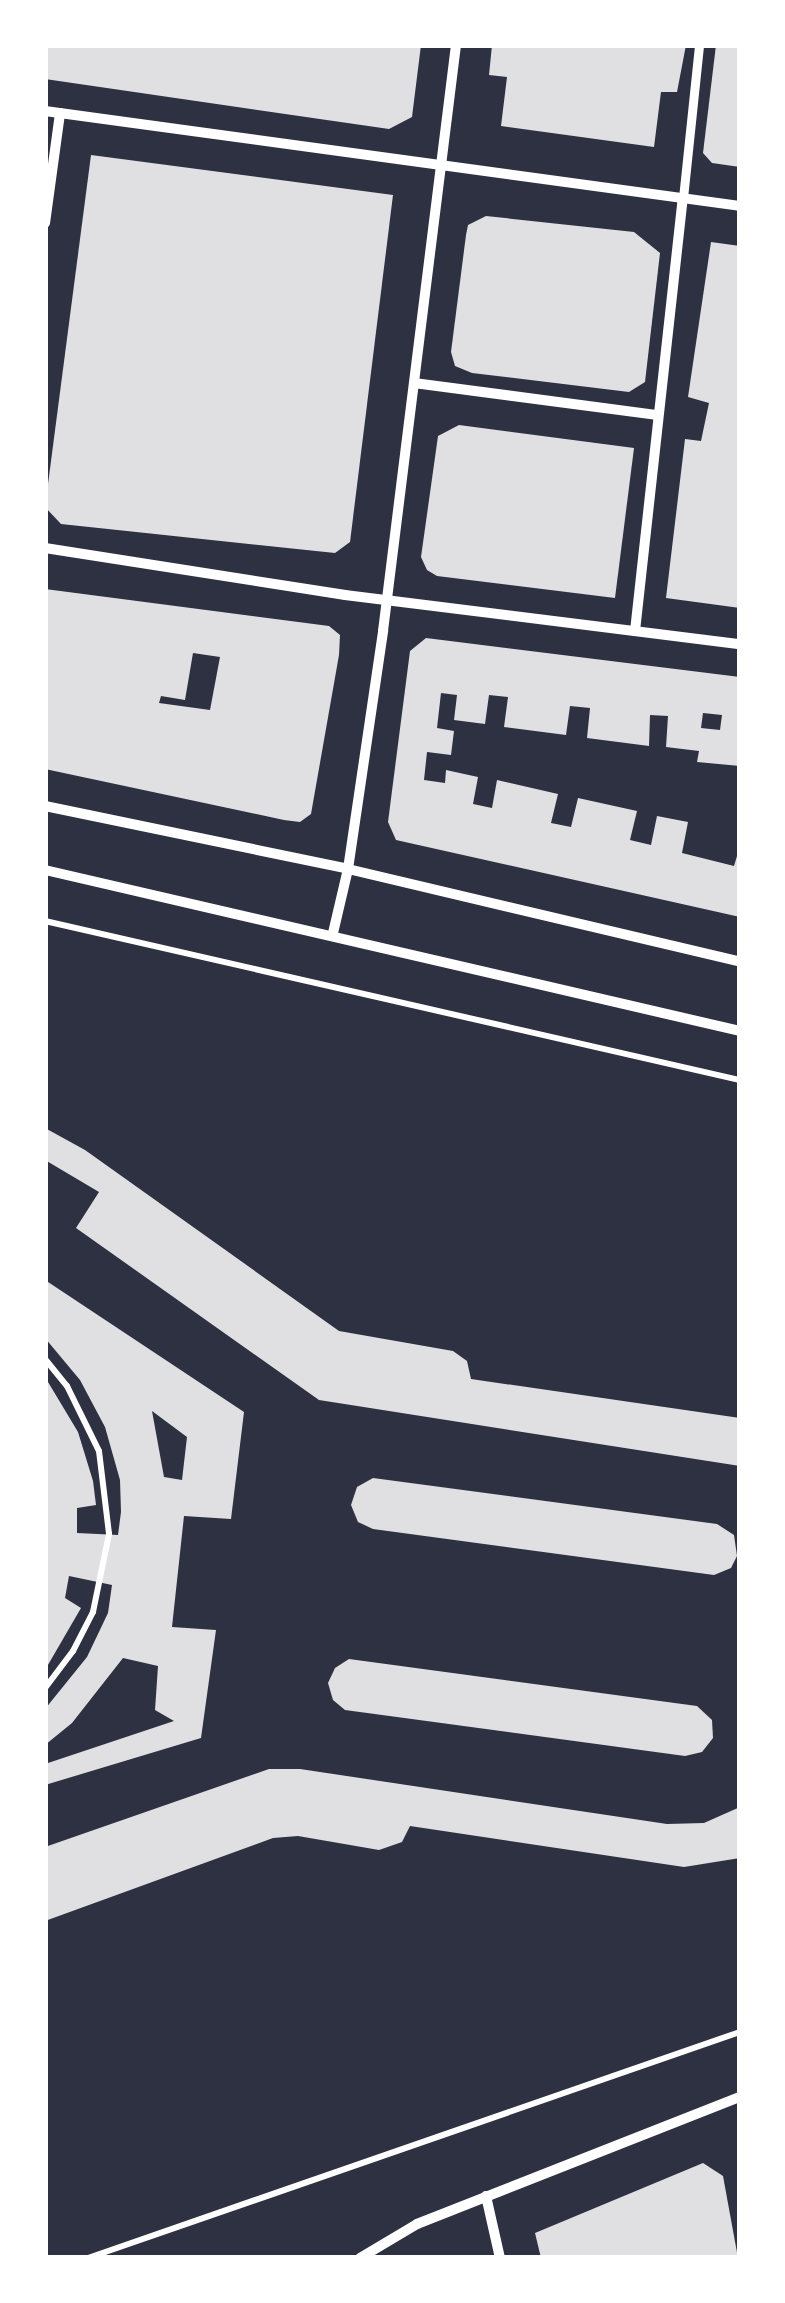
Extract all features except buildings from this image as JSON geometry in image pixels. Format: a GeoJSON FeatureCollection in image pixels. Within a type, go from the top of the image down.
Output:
{"type":"FeatureCollection","features":[{"type":"Feature","properties":{"kind":"street"},"geometry":{"type":"LineString","coordinates":[[333,933],[348,868],[387,600],[456,45]]}},
{"type":"Feature","properties":{"kind":"street"},"geometry":{"type":"LineString","coordinates":[[635,631],[699,45]]}},
{"type":"Feature","properties":{"kind":"street"},"geometry":{"type":"LineString","coordinates":[[45,110],[740,206]]}},
{"type":"Feature","properties":{"kind":"street"},"geometry":{"type":"LineString","coordinates":[[45,223],[60,112]]}},
{"type":"Feature","properties":{"kind":"street"},"geometry":{"type":"LineString","coordinates":[[414,383],[658,415]]}},
{"type":"Feature","properties":{"kind":"street"},"geometry":{"type":"LineString","coordinates":[[45,548],[387,600],[740,644]]}},
{"type":"Feature","properties":{"kind":"street"},"geometry":{"type":"LineString","coordinates":[[45,806],[348,868],[740,962]]}},
{"type":"Feature","properties":{"kind":"street"},"geometry":{"type":"LineString","coordinates":[[45,870],[333,933],[740,1031]]}},
{"type":"Feature","properties":{"kind":"street"},"geometry":{"type":"LineString","coordinates":[[360,2258],[417,2224],[740,2098]]}},
{"type":"Feature","properties":{"kind":"street"},"geometry":{"type":"LineString","coordinates":[[486,2196],[500,2258]]}},
{"type":"Feature","properties":{"kind":"path"},"geometry":{"type":"LineString","coordinates":[[45,922],[740,1080]]}},
{"type":"Feature","properties":{"kind":"path"},"geometry":{"type":"LineString","coordinates":[[45,1359],[67,1386],[99,1451],[109,1534],[104,1575],[93,1612],[73,1651],[45,1688]]}},
{"type":"Feature","properties":{"kind":"path"},"geometry":{"type":"LineString","coordinates":[[88,2258],[740,2032]]}}]}
